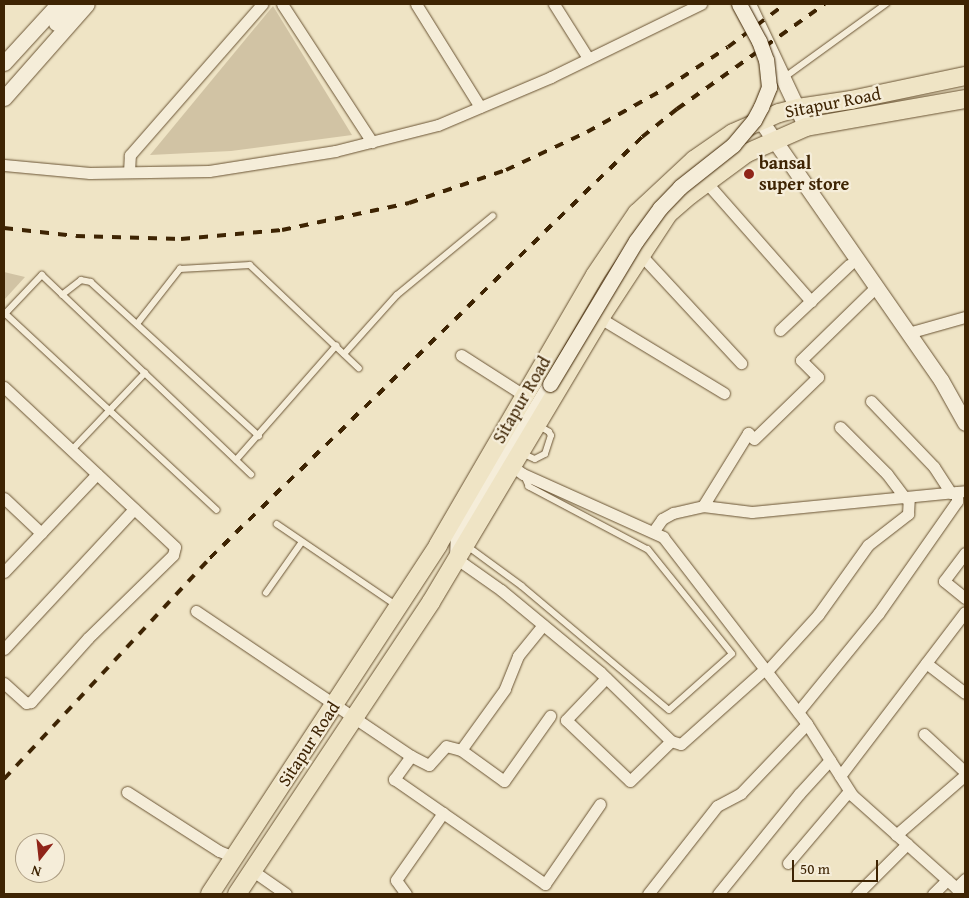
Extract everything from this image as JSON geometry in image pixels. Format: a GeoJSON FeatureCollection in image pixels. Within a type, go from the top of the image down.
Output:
{"type":"FeatureCollection","features":[{"type":"Feature","properties":{"kind":"main road"},"geometry":{"type":"LineString","coordinates":[[4,63],[58,4]]}},
{"type":"Feature","properties":{"kind":"main road"},"geometry":{"type":"LineString","coordinates":[[4,83],[73,4]]}},
{"type":"Feature","properties":{"kind":"main road"},"geometry":{"type":"LineString","coordinates":[[4,98],[87,4]]}},
{"type":"Feature","properties":{"kind":"main road"},"geometry":{"type":"LineString","coordinates":[[438,545],[460,547],[550,384],[636,241],[660,208],[680,187],[733,145],[754,120],[769,87],[766,60],[759,41],[738,4]]}},
{"type":"Feature","properties":{"kind":"main road"},"geometry":{"type":"LineString","coordinates":[[748,4],[806,127]]}},
{"type":"Feature","properties":{"kind":"main road","name":"Sitapur Road"},"geometry":{"type":"LineString","coordinates":[[210,894],[438,545],[595,275],[637,213],[694,160],[733,133],[761,121],[798,108],[851,100],[965,76]]}},
{"type":"Feature","properties":{"kind":"main road","name":"Sitapur Road"},"geometry":{"type":"LineString","coordinates":[[237,894],[355,717],[460,547],[520,465],[538,426],[600,318],[640,254],[668,214],[706,182],[747,153],[806,127],[965,99]]}},
{"type":"Feature","properties":{"kind":"main road"},"geometry":{"type":"LineString","coordinates":[[761,121],[773,141],[942,380],[965,423]]}},
{"type":"Feature","properties":{"kind":"street"},"geometry":{"type":"LineString","coordinates":[[129,172],[130,155],[262,4]]}},
{"type":"Feature","properties":{"kind":"street"},"geometry":{"type":"LineString","coordinates":[[282,4],[372,142]]}},
{"type":"Feature","properties":{"kind":"street"},"geometry":{"type":"LineString","coordinates":[[416,4],[480,108]]}},
{"type":"Feature","properties":{"kind":"street"},"geometry":{"type":"LineString","coordinates":[[554,4],[588,58]]}},
{"type":"Feature","properties":{"kind":"street"},"geometry":{"type":"LineString","coordinates":[[4,165],[90,173],[209,170],[335,151],[438,125],[480,108],[701,4]]}},
{"type":"Feature","properties":{"kind":"street"},"geometry":{"type":"LineString","coordinates":[[706,182],[811,301]]}},
{"type":"Feature","properties":{"kind":"street"},"geometry":{"type":"LineString","coordinates":[[640,254],[741,364]]}},
{"type":"Feature","properties":{"kind":"street"},"geometry":{"type":"LineString","coordinates":[[780,330],[849,265]]}},
{"type":"Feature","properties":{"kind":"street"},"geometry":{"type":"LineString","coordinates":[[703,506],[748,433],[754,439],[818,377],[801,360],[876,287]]}},
{"type":"Feature","properties":{"kind":"street"},"geometry":{"type":"LineString","coordinates":[[908,333],[965,316]]}},
{"type":"Feature","properties":{"kind":"street"},"geometry":{"type":"LineString","coordinates":[[600,318],[724,393]]}},
{"type":"Feature","properties":{"kind":"street"},"geometry":{"type":"LineString","coordinates":[[461,355],[525,396]]}},
{"type":"Feature","properties":{"kind":"street"},"geometry":{"type":"LineString","coordinates":[[4,386],[175,547],[173,555],[88,638],[31,702],[26,703],[4,683]]}},
{"type":"Feature","properties":{"kind":"street"},"geometry":{"type":"LineString","coordinates":[[871,401],[958,492]]}},
{"type":"Feature","properties":{"kind":"street"},"geometry":{"type":"LineString","coordinates":[[460,547],[501,590],[606,678],[671,741],[682,744],[766,670],[818,615],[868,545],[908,514],[907,498],[887,474],[840,427]]}},
{"type":"Feature","properties":{"kind":"street"},"geometry":{"type":"LineString","coordinates":[[520,465],[663,537],[807,724],[849,791],[960,891],[965,879]]}},
{"type":"Feature","properties":{"kind":"street"},"geometry":{"type":"LineString","coordinates":[[4,572],[97,474]]}},
{"type":"Feature","properties":{"kind":"street"},"geometry":{"type":"LineString","coordinates":[[653,532],[662,519],[673,512],[703,506],[752,512],[958,492]]}},
{"type":"Feature","properties":{"kind":"street"},"geometry":{"type":"LineString","coordinates":[[798,712],[878,614],[957,501],[958,492]]}},
{"type":"Feature","properties":{"kind":"street"},"geometry":{"type":"LineString","coordinates":[[4,498],[41,533]]}},
{"type":"Feature","properties":{"kind":"street"},"geometry":{"type":"LineString","coordinates":[[4,649],[134,509]]}},
{"type":"Feature","properties":{"kind":"street"},"geometry":{"type":"LineString","coordinates":[[965,553],[944,581],[965,598]]}},
{"type":"Feature","properties":{"kind":"street"},"geometry":{"type":"LineString","coordinates":[[196,611],[411,756],[429,766],[446,746],[461,750],[504,781],[550,716]]}},
{"type":"Feature","properties":{"kind":"street"},"geometry":{"type":"LineString","coordinates":[[840,776],[965,612]]}},
{"type":"Feature","properties":{"kind":"street"},"geometry":{"type":"LineString","coordinates":[[461,750],[505,689],[518,656],[543,625]]}},
{"type":"Feature","properties":{"kind":"street"},"geometry":{"type":"LineString","coordinates":[[926,663],[965,693]]}},
{"type":"Feature","properties":{"kind":"street"},"geometry":{"type":"LineString","coordinates":[[606,678],[566,720],[573,727],[630,781],[671,741]]}},
{"type":"Feature","properties":{"kind":"street"},"geometry":{"type":"LineString","coordinates":[[648,894],[717,806],[741,793],[807,724]]}},
{"type":"Feature","properties":{"kind":"street"},"geometry":{"type":"LineString","coordinates":[[896,835],[965,774],[924,734]]}},
{"type":"Feature","properties":{"kind":"street"},"geometry":{"type":"LineString","coordinates":[[411,756],[394,779],[545,884],[600,804]]}},
{"type":"Feature","properties":{"kind":"street"},"geometry":{"type":"LineString","coordinates":[[718,894],[799,794],[830,760]]}},
{"type":"Feature","properties":{"kind":"street"},"geometry":{"type":"LineString","coordinates":[[788,863],[849,791]]}},
{"type":"Feature","properties":{"kind":"street"},"geometry":{"type":"LineString","coordinates":[[127,792],[219,851],[234,857]]}},
{"type":"Feature","properties":{"kind":"street"},"geometry":{"type":"LineString","coordinates":[[406,894],[396,880],[442,813]]}},
{"type":"Feature","properties":{"kind":"street"},"geometry":{"type":"LineString","coordinates":[[857,894],[907,844]]}},
{"type":"Feature","properties":{"kind":"street"},"geometry":{"type":"LineString","coordinates":[[253,871],[286,894]]}},
{"type":"Feature","properties":{"kind":"street"},"geometry":{"type":"LineString","coordinates":[[933,894],[947,880]]}},
{"type":"Feature","properties":{"kind":"lane"},"geometry":{"type":"LineString","coordinates":[[784,78],[886,4]]}},
{"type":"Feature","properties":{"kind":"lane"},"geometry":{"type":"LineString","coordinates":[[344,354],[397,295],[493,216]]}},
{"type":"Feature","properties":{"kind":"lane"},"geometry":{"type":"LineString","coordinates":[[138,324],[180,269],[250,265],[360,368]]}},
{"type":"Feature","properties":{"kind":"lane"},"geometry":{"type":"LineString","coordinates":[[217,510],[5,314],[42,276],[251,474]]}},
{"type":"Feature","properties":{"kind":"lane"},"geometry":{"type":"LineString","coordinates":[[62,295],[81,280],[92,282],[259,436]]}},
{"type":"Feature","properties":{"kind":"lane"},"geometry":{"type":"LineString","coordinates":[[236,460],[336,346]]}},
{"type":"Feature","properties":{"kind":"lane"},"geometry":{"type":"LineString","coordinates":[[72,450],[145,374]]}},
{"type":"Feature","properties":{"kind":"lane"},"geometry":{"type":"LineString","coordinates":[[460,547],[522,586],[669,710],[732,654],[648,550],[529,487],[520,465]]}},
{"type":"Feature","properties":{"kind":"lane"},"geometry":{"type":"LineString","coordinates":[[277,524],[398,606]]}},
{"type":"Feature","properties":{"kind":"lane"},"geometry":{"type":"LineString","coordinates":[[266,593],[302,542]]}},
{"type":"Feature","properties":{"kind":"shaded area"},"geometry":{"type":"Polygon","coordinates":[[[273,6],[352,135],[231,151],[150,155],[273,6]]]}},
{"type":"Feature","properties":{"kind":"shaded area"},"geometry":{"type":"Polygon","coordinates":[[[4,272],[25,277],[4,300],[4,272]]]}},
{"type":"Feature","properties":{"kind":"railway"},"geometry":{"type":"LineString","coordinates":[[4,228],[76,236],[181,239],[282,230],[409,203],[506,170],[587,132],[666,88],[728,47],[785,4]]}},
{"type":"Feature","properties":{"kind":"railway"},"geometry":{"type":"LineString","coordinates":[[4,779],[210,558],[642,137],[677,109],[825,4]]}},
{"type":"Feature","properties":{"kind":"place","name":"bansal super store"},"geometry":{"type":"Point","coordinates":[749,174]}}]}
